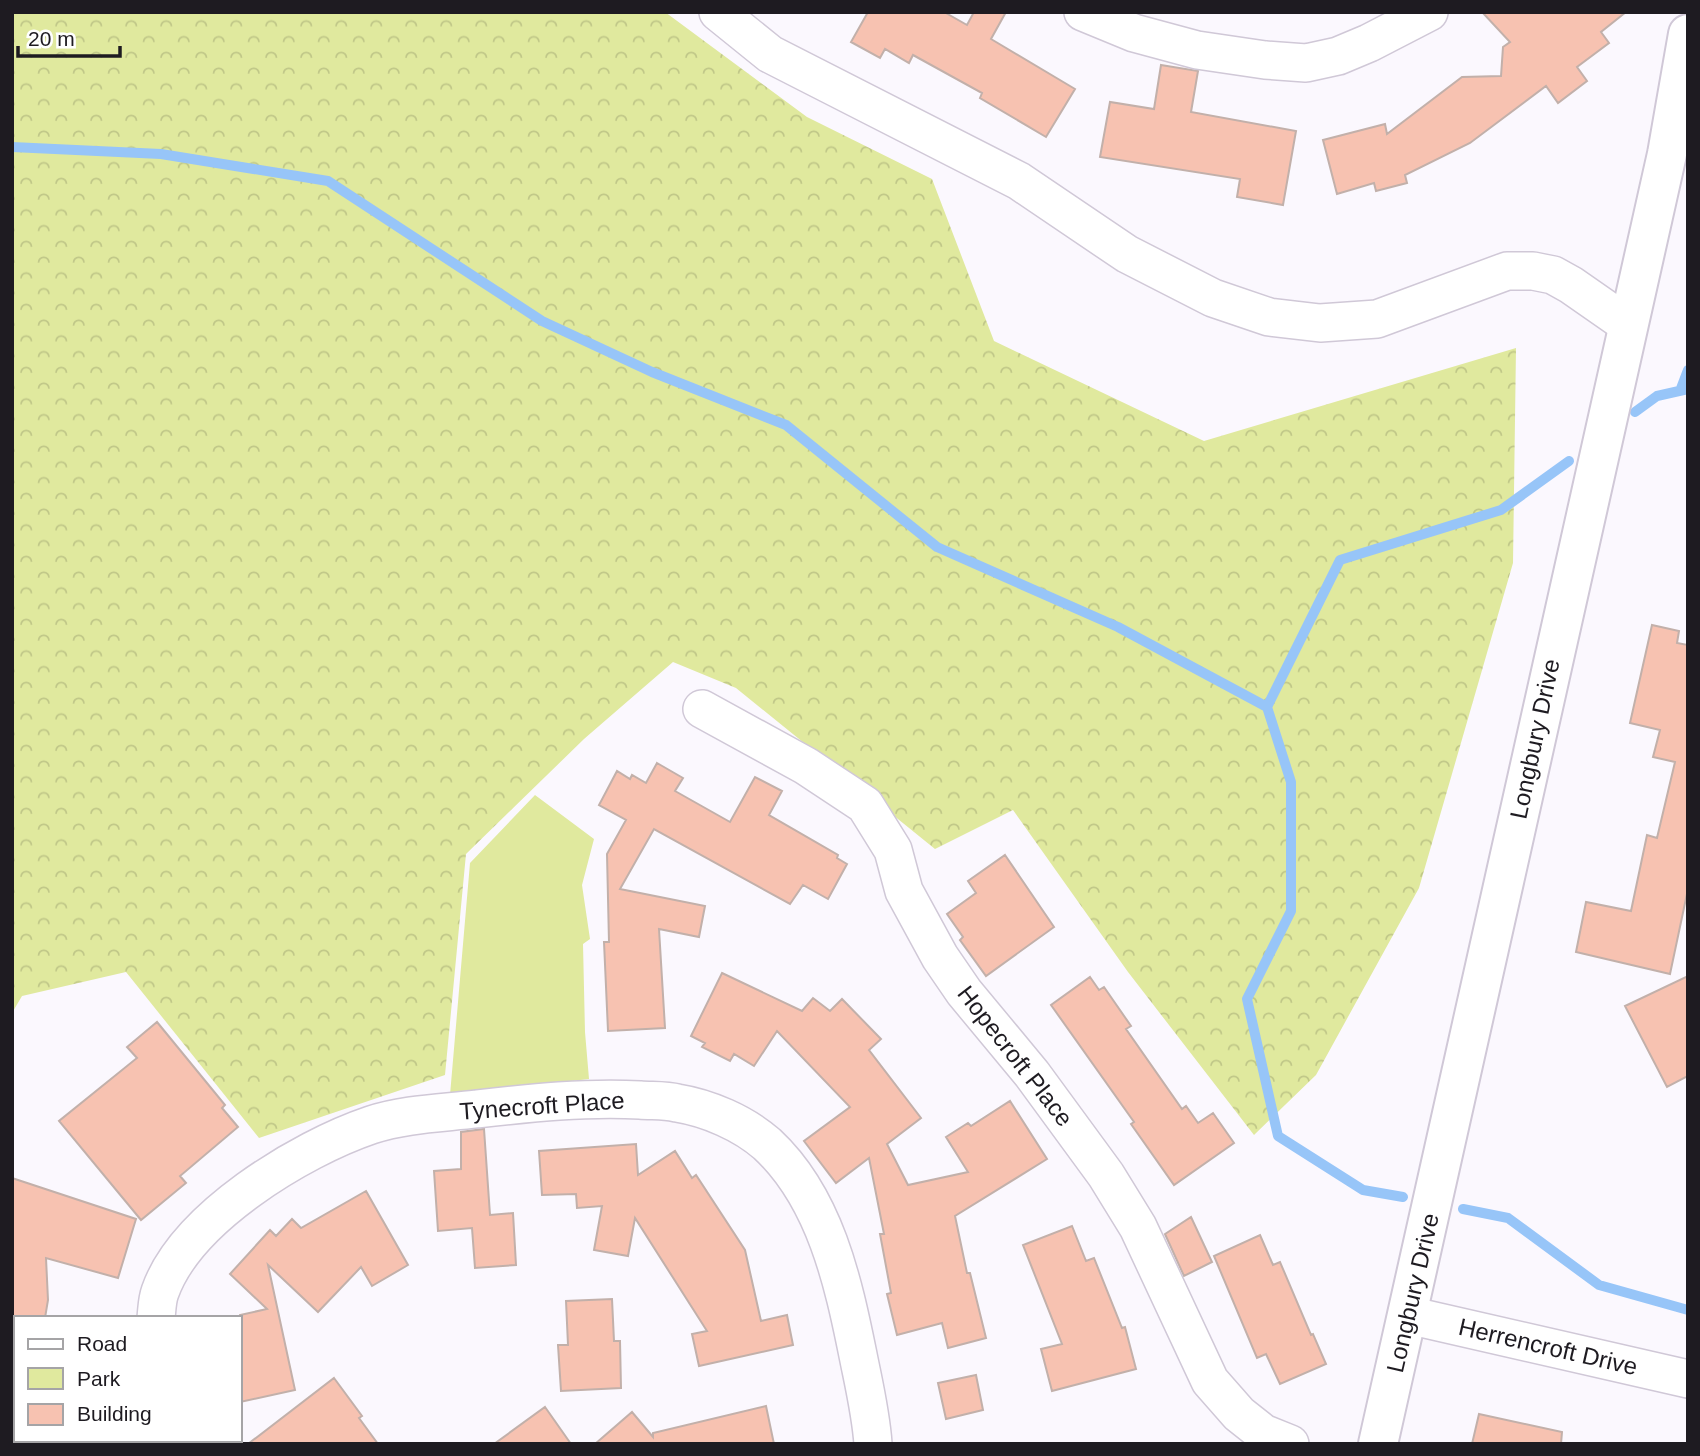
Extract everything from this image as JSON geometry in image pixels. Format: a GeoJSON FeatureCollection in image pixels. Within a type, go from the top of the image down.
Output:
{"type":"FeatureCollection","features":[{"type":"Feature","properties":{"kind":"street"},"geometry":{"type":"LineString","coordinates":[[718,12],[770,54],[1019,181],[1127,254],[1213,298],[1269,317],[1320,323],[1377,320],[1507,271],[1533,271],[1553,275],[1571,285],[1628,324]]}},
{"type":"Feature","properties":{"kind":"street"},"geometry":{"type":"LineString","coordinates":[[1083,12],[1134,33],[1197,50],[1306,63],[1369,43],[1429,12]]}},
{"type":"Feature","properties":{"kind":"street","name":"Longbury Drive"},"geometry":{"type":"LineString","coordinates":[[1378,1444],[1628,324],[1677,156],[1688,34]]}},
{"type":"Feature","properties":{"kind":"street","name":"Hopecroft Place"},"geometry":{"type":"LineString","coordinates":[[702,709],[806,766],[865,805],[893,850],[904,891],[940,957],[964,992],[1032,1074],[1106,1175],[1138,1227],[1210,1381],[1239,1414],[1263,1433],[1290,1444]]}},
{"type":"Feature","properties":{"kind":"street","name":"Tynecroft Place"},"geometry":{"type":"LineString","coordinates":[[156,1316],[160,1292],[181,1253],[213,1219],[258,1182],[316,1148],[373,1125],[433,1114],[602,1098],[676,1102],[725,1117],[766,1143],[799,1180],[825,1233],[848,1307],[872,1422],[873,1444]]}},
{"type":"Feature","properties":{"kind":"street","name":"Herrencroft Drive"},"geometry":{"type":"LineString","coordinates":[[1408,1315],[1688,1378]]}},
{"type":"Feature","properties":{"kind":"green space"},"geometry":{"type":"Polygon","coordinates":[[[12,12],[665,12],[807,117],[932,179],[994,341],[1204,441],[1516,348],[1513,563],[1419,888],[1316,1075],[1254,1135],[1128,972],[1013,810],[935,849],[736,688],[673,662],[584,739],[466,854],[445,1075],[259,1138],[126,972],[22,996],[12,1013],[12,12]]]}},
{"type":"Feature","properties":{"kind":"green space"},"geometry":{"type":"Polygon","coordinates":[[[535,795],[594,839],[582,885],[590,939],[583,944],[589,1079],[450,1095],[470,863],[535,795]]]}},
{"type":"Feature","properties":{"kind":"building"},"geometry":{"type":"Polygon","coordinates":[[[868,12],[944,12],[967,25],[974,12],[1006,12],[991,39],[1075,89],[1046,137],[980,98],[982,93],[913,55],[909,63],[885,49],[880,58],[851,42],[868,12]]]}},
{"type":"Feature","properties":{"kind":"building"},"geometry":{"type":"Polygon","coordinates":[[[1482,12],[1626,12],[1601,32],[1609,43],[1577,67],[1587,81],[1558,103],[1546,86],[1470,143],[1405,175],[1407,183],[1376,191],[1374,183],[1337,194],[1323,140],[1385,124],[1387,134],[1462,77],[1501,76],[1503,47],[1510,42],[1482,12]]]}},
{"type":"Feature","properties":{"kind":"building"},"geometry":{"type":"Polygon","coordinates":[[[1161,65],[1198,71],[1191,112],[1296,131],[1283,205],[1237,197],[1240,179],[1100,157],[1110,102],[1154,109],[1161,65]]]}},
{"type":"Feature","properties":{"kind":"building"},"geometry":{"type":"Polygon","coordinates":[[[1652,625],[1679,631],[1677,643],[1688,645],[1688,889],[1670,974],[1576,952],[1586,902],[1631,911],[1647,835],[1657,838],[1675,762],[1653,757],[1660,730],[1630,723],[1652,625]]]}},
{"type":"Feature","properties":{"kind":"building"},"geometry":{"type":"Polygon","coordinates":[[[657,763],[683,778],[675,791],[730,822],[755,777],[782,791],[769,815],[838,855],[837,858],[847,864],[828,899],[803,885],[790,904],[654,829],[620,889],[705,906],[699,937],[659,929],[665,1028],[608,1031],[604,942],[609,942],[607,854],[626,820],[599,805],[617,771],[630,779],[632,775],[646,783],[657,763]]]}},
{"type":"Feature","properties":{"kind":"building"},"geometry":{"type":"Polygon","coordinates":[[[1005,855],[1054,927],[986,976],[960,940],[963,937],[947,914],[976,893],[968,881],[1005,855]]]}},
{"type":"Feature","properties":{"kind":"building"},"geometry":{"type":"Polygon","coordinates":[[[722,973],[802,1011],[813,998],[830,1011],[842,999],[881,1039],[869,1050],[921,1118],[887,1144],[908,1185],[968,1172],[946,1137],[968,1123],[971,1126],[1010,1101],[1047,1159],[955,1216],[967,1273],[970,1273],[986,1338],[948,1348],[942,1323],[897,1335],[887,1294],[891,1293],[880,1234],[884,1234],[869,1158],[836,1183],[804,1141],[850,1107],[777,1031],[754,1066],[734,1054],[730,1061],[702,1047],[705,1043],[691,1036],[722,973]]]}},
{"type":"Feature","properties":{"kind":"building"},"geometry":{"type":"Polygon","coordinates":[[[1688,976],[1688,1076],[1667,1087],[1625,1006],[1688,976]]]}},
{"type":"Feature","properties":{"kind":"building"},"geometry":{"type":"Polygon","coordinates":[[[1090,977],[1099,990],[1104,987],[1131,1026],[1126,1029],[1182,1109],[1186,1106],[1198,1123],[1213,1113],[1234,1143],[1174,1185],[1131,1124],[1134,1122],[1051,1005],[1090,977]]]}},
{"type":"Feature","properties":{"kind":"building"},"geometry":{"type":"Polygon","coordinates":[[[157,1022],[225,1105],[222,1108],[238,1127],[180,1176],[186,1183],[141,1220],[59,1121],[137,1058],[127,1047],[157,1022]]]}},
{"type":"Feature","properties":{"kind":"building"},"geometry":{"type":"Polygon","coordinates":[[[484,1129],[490,1215],[513,1213],[516,1265],[475,1268],[472,1228],[438,1231],[434,1171],[461,1169],[461,1132],[484,1129]]]}},
{"type":"Feature","properties":{"kind":"building"},"geometry":{"type":"Polygon","coordinates":[[[636,1144],[638,1175],[675,1151],[692,1178],[696,1175],[745,1250],[761,1321],[787,1315],[793,1345],[699,1366],[692,1334],[707,1331],[635,1218],[628,1256],[594,1250],[602,1206],[577,1208],[576,1194],[542,1195],[539,1151],[636,1144]]]}},
{"type":"Feature","properties":{"kind":"building"},"geometry":{"type":"Polygon","coordinates":[[[12,1178],[136,1219],[118,1278],[46,1258],[48,1300],[45,1316],[12,1318],[12,1178]]]}},
{"type":"Feature","properties":{"kind":"building"},"geometry":{"type":"Polygon","coordinates":[[[366,1191],[408,1265],[372,1286],[361,1267],[318,1312],[268,1265],[295,1390],[242,1402],[240,1315],[267,1309],[230,1274],[270,1230],[276,1236],[292,1219],[301,1228],[366,1191]]]}},
{"type":"Feature","properties":{"kind":"building"},"geometry":{"type":"Polygon","coordinates":[[[1191,1217],[1212,1262],[1184,1276],[1165,1234],[1191,1217]]]}},
{"type":"Feature","properties":{"kind":"building"},"geometry":{"type":"Polygon","coordinates":[[[1072,1226],[1086,1261],[1094,1258],[1122,1328],[1125,1327],[1136,1369],[1052,1391],[1041,1349],[1062,1344],[1023,1245],[1072,1226]]]}},
{"type":"Feature","properties":{"kind":"building"},"geometry":{"type":"Polygon","coordinates":[[[1260,1235],[1273,1265],[1280,1262],[1326,1364],[1280,1384],[1266,1354],[1257,1358],[1214,1256],[1260,1235]]]}},
{"type":"Feature","properties":{"kind":"building"},"geometry":{"type":"Polygon","coordinates":[[[612,1299],[614,1341],[620,1341],[621,1388],[561,1391],[558,1345],[568,1345],[566,1301],[612,1299]]]}},
{"type":"Feature","properties":{"kind":"building"},"geometry":{"type":"Polygon","coordinates":[[[976,1375],[983,1410],[946,1419],[938,1383],[976,1375]]]}},
{"type":"Feature","properties":{"kind":"building"},"geometry":{"type":"Polygon","coordinates":[[[334,1378],[362,1416],[359,1418],[378,1444],[248,1444],[334,1378]]]}},
{"type":"Feature","properties":{"kind":"building"},"geometry":{"type":"Polygon","coordinates":[[[766,1406],[774,1444],[595,1444],[632,1412],[653,1437],[653,1433],[766,1406]]]}},
{"type":"Feature","properties":{"kind":"building"},"geometry":{"type":"Polygon","coordinates":[[[545,1407],[571,1444],[494,1444],[545,1407]]]}},
{"type":"Feature","properties":{"kind":"building"},"geometry":{"type":"Polygon","coordinates":[[[1479,1414],[1562,1432],[1561,1444],[1472,1444],[1479,1414]]]}},
{"type":"Feature","properties":{"kind":"waterway"},"geometry":{"type":"LineString","coordinates":[[12,147],[161,154],[328,181],[542,321],[652,372],[786,425],[937,547],[1118,627],[1267,707],[1340,560],[1501,510],[1569,461]]}},
{"type":"Feature","properties":{"kind":"waterway"},"geometry":{"type":"LineString","coordinates":[[1680,391],[1688,370]]}},
{"type":"Feature","properties":{"kind":"waterway"},"geometry":{"type":"LineString","coordinates":[[1635,412],[1657,396],[1688,389]]}},
{"type":"Feature","properties":{"kind":"waterway"},"geometry":{"type":"LineString","coordinates":[[1267,707],[1291,782],[1291,911],[1247,999],[1278,1136],[1363,1190],[1403,1197]]}},
{"type":"Feature","properties":{"kind":"waterway"},"geometry":{"type":"LineString","coordinates":[[1463,1209],[1508,1218],[1599,1285],[1688,1310]]}}]}
